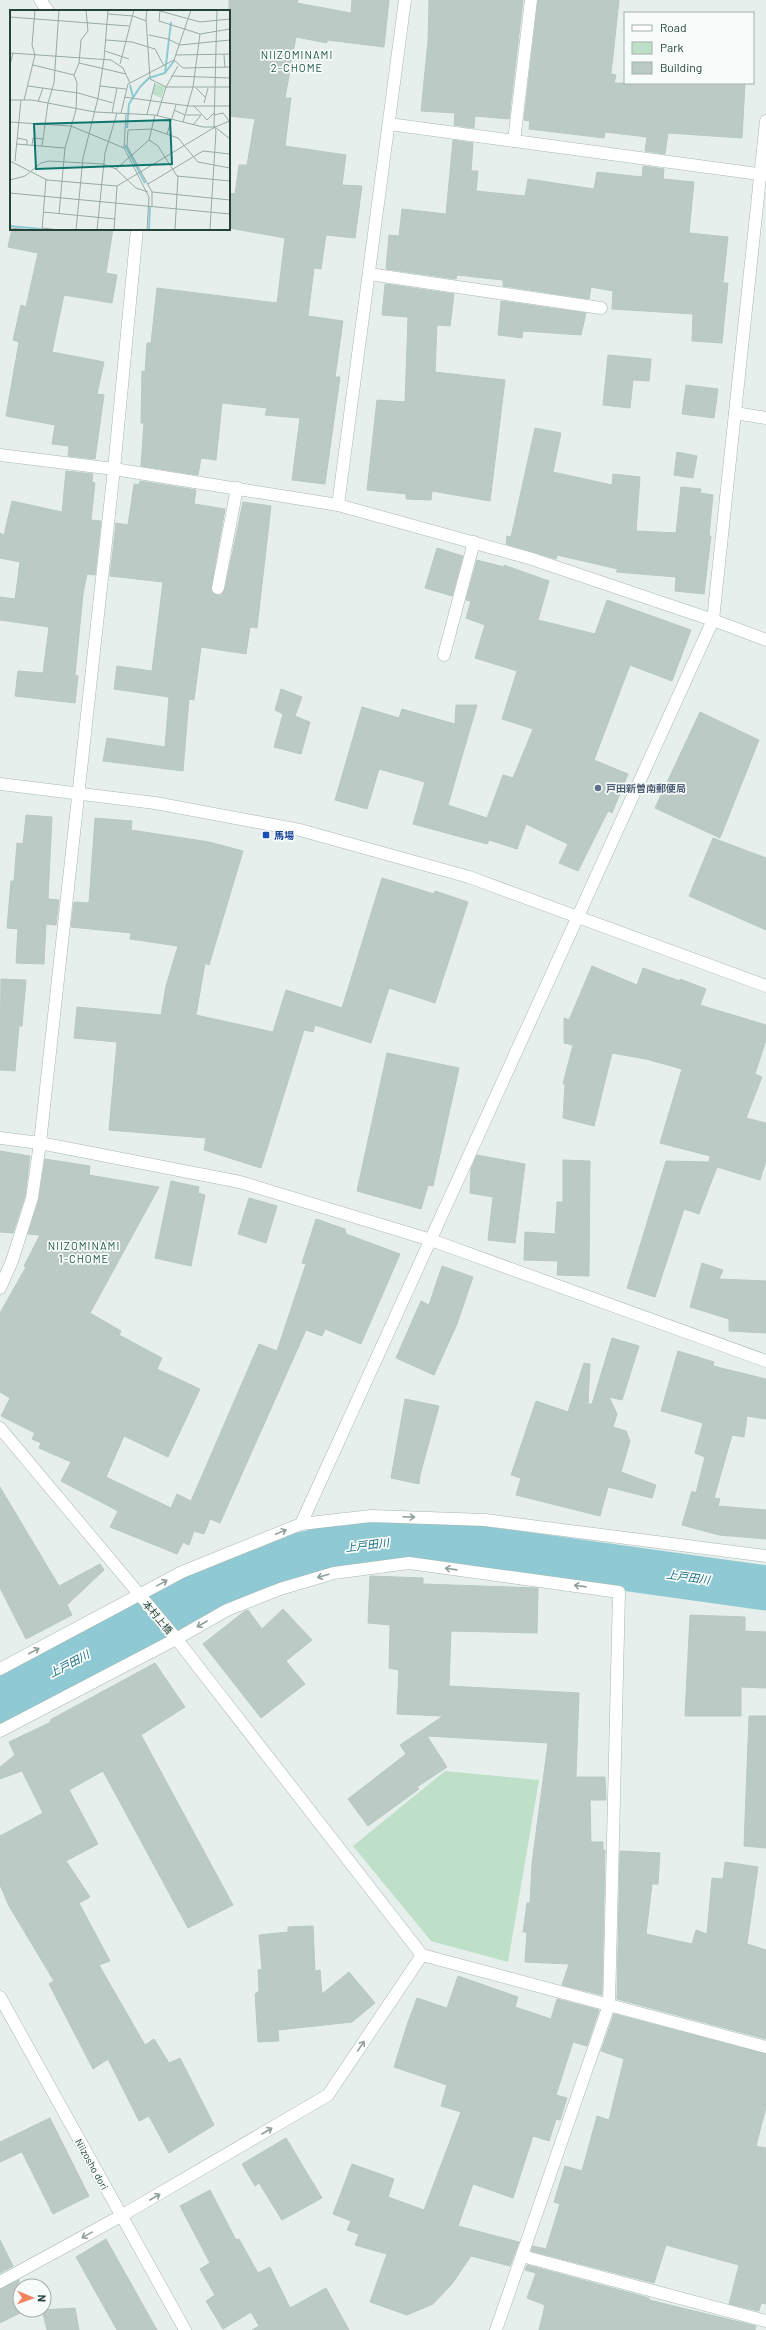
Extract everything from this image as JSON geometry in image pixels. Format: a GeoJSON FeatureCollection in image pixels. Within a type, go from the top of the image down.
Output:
{"type":"FeatureCollection","features":[{"type":"Feature","properties":{"kind":"street"},"geometry":{"type":"LineString","coordinates":[[40,0],[47,10]]}},
{"type":"Feature","properties":{"kind":"street"},"geometry":{"type":"LineString","coordinates":[[338,505],[405,0]]}},
{"type":"Feature","properties":{"kind":"street"},"geometry":{"type":"LineString","coordinates":[[514,141],[531,0]]}},
{"type":"Feature","properties":{"kind":"street"},"geometry":{"type":"LineString","coordinates":[[301,1524],[713,620],[764,174],[766,121]]}},
{"type":"Feature","properties":{"kind":"street"},"geometry":{"type":"LineString","coordinates":[[389,124],[764,174]]}},
{"type":"Feature","properties":{"kind":"street"},"geometry":{"type":"LineString","coordinates":[[0,1288],[12,1261],[32,1198],[40,1143],[77,794],[114,468],[137,230]]}},
{"type":"Feature","properties":{"kind":"street"},"geometry":{"type":"LineString","coordinates":[[369,274],[601,308]]}},
{"type":"Feature","properties":{"kind":"street"},"geometry":{"type":"LineString","coordinates":[[736,413],[766,418]]}},
{"type":"Feature","properties":{"kind":"street"},"geometry":{"type":"LineString","coordinates":[[0,455],[114,468],[338,505],[529,558],[713,620],[766,640]]}},
{"type":"Feature","properties":{"kind":"street"},"geometry":{"type":"LineString","coordinates":[[218,588],[237,488]]}},
{"type":"Feature","properties":{"kind":"street"},"geometry":{"type":"LineString","coordinates":[[444,655],[474,542]]}},
{"type":"Feature","properties":{"kind":"street"},"geometry":{"type":"LineString","coordinates":[[0,784],[155,803],[300,830],[469,877],[579,915],[766,986]]}},
{"type":"Feature","properties":{"kind":"street"},"geometry":{"type":"LineString","coordinates":[[0,1138],[40,1143],[240,1182],[431,1240],[766,1361]]}},
{"type":"Feature","properties":{"kind":"street","name":"本村上橋"},"geometry":{"type":"LineString","coordinates":[[0,1428],[176,1638],[422,1955]]}},
{"type":"Feature","properties":{"kind":"street"},"geometry":{"type":"LineString","coordinates":[[0,1669],[140,1596],[182,1572],[301,1524],[371,1516],[485,1520],[766,1556]]}},
{"type":"Feature","properties":{"kind":"street"},"geometry":{"type":"LineString","coordinates":[[0,1731],[227,1610],[280,1589],[334,1573],[408,1563],[619,1592],[609,2005],[496,2330]]}},
{"type":"Feature","properties":{"kind":"street"},"geometry":{"type":"LineString","coordinates":[[0,2282],[122,2216],[328,2095],[422,1955],[766,2047]]}},
{"type":"Feature","properties":{"kind":"street","name":"Niizosho dori"},"geometry":{"type":"LineString","coordinates":[[0,1997],[185,2330]]}},
{"type":"Feature","properties":{"kind":"street"},"geometry":{"type":"LineString","coordinates":[[522,2256],[766,2321]]}},
{"type":"Feature","properties":{"kind":"green space"},"geometry":{"type":"Polygon","coordinates":[[[445,1771],[539,1780],[508,1962],[431,1941],[353,1846],[445,1771]]]}},
{"type":"Feature","properties":{"kind":"building"},"geometry":{"type":"Polygon","coordinates":[[[229,0],[298,0],[297,3],[351,13],[352,0],[389,0],[384,47],[327,40],[327,43],[296,37],[285,98],[291,98],[285,146],[346,155],[342,185],[362,186],[355,238],[326,235],[321,269],[314,268],[308,316],[343,321],[335,377],[340,377],[325,484],[292,480],[300,418],[265,415],[267,408],[222,403],[216,460],[201,458],[198,475],[141,466],[144,423],[141,423],[142,371],[145,372],[147,343],[151,343],[157,288],[277,303],[285,238],[230,228],[230,193],[235,194],[239,165],[247,165],[255,119],[230,116],[230,44],[232,28],[230,28],[229,0]]]}},
{"type":"Feature","properties":{"kind":"building"},"geometry":{"type":"Polygon","coordinates":[[[429,0],[523,0],[509,119],[475,116],[474,128],[454,125],[455,113],[421,111],[428,41],[429,0]]]}},
{"type":"Feature","properties":{"kind":"building"},"geometry":{"type":"Polygon","coordinates":[[[538,0],[619,0],[611,74],[616,75],[614,83],[745,84],[742,138],[668,133],[665,154],[645,151],[647,137],[605,132],[604,138],[529,129],[530,121],[524,120],[538,0]]]}},
{"type":"Feature","properties":{"kind":"building"},"geometry":{"type":"Polygon","coordinates":[[[453,140],[473,143],[471,171],[478,171],[476,191],[525,196],[528,179],[594,189],[597,172],[642,177],[643,166],[664,169],[663,179],[694,182],[689,233],[728,237],[723,283],[728,283],[722,343],[692,341],[693,314],[612,309],[613,291],[591,287],[589,299],[503,286],[503,280],[457,275],[456,279],[386,269],[389,235],[399,236],[402,209],[446,214],[453,140]]]}},
{"type":"Feature","properties":{"kind":"building"},"geometry":{"type":"Polygon","coordinates":[[[12,230],[113,230],[106,273],[117,275],[112,303],[64,295],[52,352],[104,362],[97,394],[104,395],[95,459],[68,456],[69,446],[52,444],[55,425],[6,416],[19,342],[13,340],[21,305],[26,307],[38,253],[8,247],[12,230]]]}},
{"type":"Feature","properties":{"kind":"building"},"geometry":{"type":"Polygon","coordinates":[[[385,284],[454,294],[450,326],[437,325],[435,372],[505,380],[490,501],[432,491],[431,500],[406,499],[406,494],[367,490],[377,400],[405,402],[408,317],[382,315],[385,284]]]}},
{"type":"Feature","properties":{"kind":"building"},"geometry":{"type":"Polygon","coordinates":[[[501,301],[586,313],[581,335],[523,331],[522,338],[498,335],[501,301]]]}},
{"type":"Feature","properties":{"kind":"building"},"geometry":{"type":"Polygon","coordinates":[[[608,355],[651,359],[649,381],[633,380],[630,408],[603,405],[608,355]]]}},
{"type":"Feature","properties":{"kind":"building"},"geometry":{"type":"Polygon","coordinates":[[[686,385],[718,389],[714,418],[682,414],[686,385]]]}},
{"type":"Feature","properties":{"kind":"building"},"geometry":{"type":"Polygon","coordinates":[[[535,428],[561,433],[553,472],[612,485],[613,474],[640,477],[636,531],[676,533],[681,487],[701,489],[700,493],[713,495],[709,536],[711,536],[704,594],[675,591],[676,577],[616,572],[618,569],[557,555],[556,559],[506,544],[507,536],[511,537],[535,428]]]}},
{"type":"Feature","properties":{"kind":"building"},"geometry":{"type":"Polygon","coordinates":[[[677,452],[697,456],[693,478],[674,475],[677,452]]]}},
{"type":"Feature","properties":{"kind":"building"},"geometry":{"type":"Polygon","coordinates":[[[66,471],[93,474],[92,482],[95,483],[91,520],[101,521],[95,575],[87,574],[83,594],[75,675],[78,676],[75,703],[15,696],[18,671],[43,673],[49,627],[0,620],[0,597],[15,599],[20,562],[0,558],[0,533],[4,535],[12,501],[62,512],[66,471]]]}},
{"type":"Feature","properties":{"kind":"building"},"geometry":{"type":"Polygon","coordinates":[[[140,481],[196,490],[194,504],[225,509],[211,587],[211,591],[216,595],[221,595],[225,589],[243,502],[271,506],[257,628],[250,627],[246,654],[201,647],[194,700],[189,699],[183,771],[103,761],[107,738],[165,747],[169,697],[114,689],[117,666],[152,671],[163,582],[110,576],[116,523],[128,525],[134,484],[139,485],[140,481]]]}},
{"type":"Feature","properties":{"kind":"building"},"geometry":{"type":"Polygon","coordinates":[[[437,548],[463,556],[452,596],[425,588],[437,548]]]}},
{"type":"Feature","properties":{"kind":"building"},"geometry":{"type":"Polygon","coordinates":[[[477,560],[504,567],[504,565],[549,581],[538,620],[595,634],[607,600],[691,630],[672,681],[630,665],[594,760],[628,774],[612,813],[608,811],[578,871],[559,863],[568,844],[526,824],[517,849],[489,840],[487,844],[413,824],[425,782],[379,769],[367,809],[335,800],[362,707],[399,718],[402,709],[455,724],[456,705],[477,705],[448,805],[487,818],[503,775],[513,778],[533,729],[502,719],[517,671],[475,658],[485,625],[466,618],[471,601],[466,600],[477,560]]]}},
{"type":"Feature","properties":{"kind":"building"},"geometry":{"type":"Polygon","coordinates":[[[281,689],[302,697],[295,716],[310,722],[301,754],[274,747],[283,714],[275,710],[281,689]]]}},
{"type":"Feature","properties":{"kind":"building"},"geometry":{"type":"Polygon","coordinates":[[[700,712],[759,740],[720,838],[655,808],[700,712]]]}},
{"type":"Feature","properties":{"kind":"building"},"geometry":{"type":"Polygon","coordinates":[[[26,815],[52,817],[48,899],[59,900],[56,925],[46,924],[44,964],[16,963],[18,929],[7,928],[11,881],[14,881],[17,843],[23,844],[26,815]]]}},
{"type":"Feature","properties":{"kind":"building"},"geometry":{"type":"Polygon","coordinates":[[[95,818],[132,821],[131,830],[209,842],[243,851],[209,965],[205,963],[196,1015],[273,1032],[286,990],[342,1008],[382,878],[434,894],[435,891],[468,902],[435,1003],[389,988],[371,1043],[315,1025],[313,1032],[304,1030],[261,1168],[204,1150],[206,1138],[109,1130],[117,1042],[74,1038],[77,1007],[161,1015],[166,986],[178,946],[130,939],[131,933],[71,927],[74,902],[89,903],[95,818]]]}},
{"type":"Feature","properties":{"kind":"building"},"geometry":{"type":"Polygon","coordinates":[[[713,838],[766,858],[766,930],[689,896],[713,838]]]}},
{"type":"Feature","properties":{"kind":"building"},"geometry":{"type":"Polygon","coordinates":[[[592,966],[637,985],[643,968],[680,981],[680,979],[706,989],[700,1005],[766,1025],[766,1040],[755,1074],[762,1077],[746,1118],[766,1123],[766,1161],[760,1180],[717,1167],[699,1214],[684,1209],[655,1297],[627,1288],[666,1161],[709,1162],[710,1156],[660,1143],[682,1069],[646,1059],[612,1053],[594,1126],[563,1118],[565,1084],[563,1084],[573,1045],[564,1043],[564,1018],[569,1020],[592,966]]]}},
{"type":"Feature","properties":{"kind":"building"},"geometry":{"type":"Polygon","coordinates":[[[1,979],[26,980],[22,1026],[19,1026],[15,1071],[0,1070],[1,979]]]}},
{"type":"Feature","properties":{"kind":"building"},"geometry":{"type":"Polygon","coordinates":[[[387,1053],[459,1068],[433,1186],[428,1185],[421,1209],[357,1191],[387,1053]]]}},
{"type":"Feature","properties":{"kind":"building"},"geometry":{"type":"Polygon","coordinates":[[[0,1151],[30,1156],[25,1196],[13,1233],[0,1232],[0,1151]]]}},
{"type":"Feature","properties":{"kind":"building"},"geometry":{"type":"Polygon","coordinates":[[[477,1155],[525,1164],[515,1243],[488,1240],[493,1197],[470,1193],[471,1169],[477,1155]]]}},
{"type":"Feature","properties":{"kind":"building"},"geometry":{"type":"Polygon","coordinates":[[[45,1159],[90,1166],[89,1175],[159,1187],[90,1313],[121,1331],[119,1335],[162,1358],[157,1369],[200,1389],[168,1457],[124,1436],[106,1477],[171,1508],[177,1494],[191,1501],[259,1344],[277,1351],[306,1264],[302,1263],[316,1219],[345,1229],[346,1234],[400,1254],[361,1344],[325,1329],[322,1336],[306,1330],[220,1523],[210,1519],[204,1534],[194,1531],[189,1545],[183,1542],[177,1554],[110,1527],[118,1511],[61,1481],[71,1462],[39,1448],[41,1443],[32,1439],[35,1433],[1,1416],[10,1398],[0,1392],[0,1313],[26,1267],[24,1266],[40,1235],[28,1234],[39,1199],[45,1159]]]}},
{"type":"Feature","properties":{"kind":"building"},"geometry":{"type":"Polygon","coordinates":[[[563,1160],[590,1161],[589,1276],[557,1275],[558,1261],[524,1260],[525,1232],[555,1234],[557,1202],[563,1202],[563,1160]]]}},
{"type":"Feature","properties":{"kind":"building"},"geometry":{"type":"Polygon","coordinates":[[[171,1181],[199,1187],[198,1193],[205,1195],[191,1266],[155,1258],[171,1181]]]}},
{"type":"Feature","properties":{"kind":"building"},"geometry":{"type":"Polygon","coordinates":[[[249,1198],[277,1206],[266,1243],[238,1234],[249,1198]]]}},
{"type":"Feature","properties":{"kind":"building"},"geometry":{"type":"Polygon","coordinates":[[[702,1263],[723,1270],[719,1279],[766,1281],[766,1333],[729,1331],[729,1319],[690,1307],[702,1263]]]}},
{"type":"Feature","properties":{"kind":"building"},"geometry":{"type":"Polygon","coordinates":[[[442,1266],[473,1277],[457,1324],[434,1375],[396,1358],[421,1301],[429,1305],[442,1266]]]}},
{"type":"Feature","properties":{"kind":"building"},"geometry":{"type":"Polygon","coordinates":[[[612,1338],[639,1346],[622,1400],[609,1397],[617,1414],[613,1427],[626,1431],[630,1441],[621,1472],[656,1485],[652,1498],[608,1487],[600,1516],[516,1495],[521,1478],[511,1475],[536,1401],[568,1412],[584,1363],[590,1364],[588,1404],[592,1404],[612,1338]]]}},
{"type":"Feature","properties":{"kind":"building"},"geometry":{"type":"Polygon","coordinates":[[[678,1351],[714,1362],[713,1366],[766,1379],[766,1419],[747,1416],[744,1437],[732,1435],[714,1498],[720,1499],[718,1506],[766,1510],[766,1539],[719,1535],[682,1525],[692,1491],[696,1493],[705,1457],[695,1453],[703,1423],[661,1411],[678,1351]]]}},
{"type":"Feature","properties":{"kind":"building"},"geometry":{"type":"Polygon","coordinates":[[[405,1399],[439,1406],[420,1475],[419,1484],[391,1478],[405,1399]]]}},
{"type":"Feature","properties":{"kind":"building"},"geometry":{"type":"Polygon","coordinates":[[[0,1487],[59,1586],[100,1564],[104,1570],[67,1605],[72,1615],[26,1639],[0,1588],[0,1487]]]}},
{"type":"Feature","properties":{"kind":"building"},"geometry":{"type":"Polygon","coordinates":[[[370,1576],[423,1578],[423,1584],[538,1588],[537,1633],[451,1631],[449,1686],[579,1693],[576,1777],[605,1777],[606,1800],[590,1800],[591,1842],[603,1842],[603,1850],[605,1850],[602,1995],[562,1985],[569,1964],[525,1962],[527,1932],[523,1932],[527,1903],[530,1903],[532,1863],[548,1743],[427,1736],[447,1767],[417,1787],[419,1789],[368,1826],[348,1799],[406,1754],[400,1745],[443,1716],[397,1714],[399,1670],[389,1668],[390,1625],[368,1623],[370,1576]]]}},
{"type":"Feature","properties":{"kind":"building"},"geometry":{"type":"Polygon","coordinates":[[[283,1609],[312,1640],[286,1661],[305,1684],[261,1718],[203,1644],[245,1611],[248,1610],[262,1629],[283,1609]]]}},
{"type":"Feature","properties":{"kind":"building"},"geometry":{"type":"Polygon","coordinates":[[[690,1615],[745,1617],[745,1631],[766,1632],[766,1688],[741,1687],[741,1716],[685,1716],[690,1615]]]}},
{"type":"Feature","properties":{"kind":"building"},"geometry":{"type":"Polygon","coordinates":[[[155,1663],[185,1707],[141,1735],[233,1905],[188,1928],[103,1771],[69,1790],[98,1844],[66,1861],[90,1897],[79,1903],[110,1961],[99,1965],[145,2045],[154,2039],[169,2063],[180,2058],[214,2125],[169,2153],[149,2116],[139,2121],[108,2059],[93,2069],[49,1984],[54,1981],[9,1906],[0,1885],[0,1836],[43,1813],[22,1771],[0,1779],[0,1767],[15,1755],[9,1742],[51,1722],[50,1720],[155,1663]]]}},
{"type":"Feature","properties":{"kind":"building"},"geometry":{"type":"Polygon","coordinates":[[[749,1716],[766,1716],[766,1848],[744,1846],[749,1716]]]}},
{"type":"Feature","properties":{"kind":"building"},"geometry":{"type":"Polygon","coordinates":[[[620,1851],[660,1853],[658,1884],[652,1884],[646,1934],[692,1944],[696,1930],[707,1934],[712,1878],[723,1879],[725,1862],[758,1867],[747,1944],[766,1950],[766,2039],[617,1999],[620,1851]]]}},
{"type":"Feature","properties":{"kind":"building"},"geometry":{"type":"Polygon","coordinates":[[[313,1926],[315,1971],[320,1970],[322,1994],[349,1972],[375,2003],[352,2022],[278,2030],[279,2041],[258,2042],[255,1994],[259,1991],[258,1970],[262,1969],[259,1935],[288,1932],[288,1927],[313,1926]]]}},
{"type":"Feature","properties":{"kind":"building"},"geometry":{"type":"Polygon","coordinates":[[[458,1976],[518,1997],[515,2007],[551,2019],[557,1999],[599,2010],[587,2046],[573,2042],[556,2095],[567,2098],[560,2120],[556,2119],[549,2141],[533,2136],[513,2198],[473,2184],[458,2226],[519,2242],[510,2266],[471,2256],[452,2284],[433,2304],[407,2315],[370,2302],[387,2254],[355,2245],[359,2234],[347,2230],[351,2221],[333,2214],[352,2164],[394,2179],[388,2197],[424,2210],[461,2112],[441,2106],[447,2085],[394,2067],[417,1998],[447,2008],[458,1976]]]}},
{"type":"Feature","properties":{"kind":"building"},"geometry":{"type":"Polygon","coordinates":[[[614,2014],[766,2054],[766,2107],[756,2146],[766,2148],[766,2304],[761,2303],[759,2311],[729,2304],[739,2265],[666,2245],[654,2283],[531,2251],[533,2246],[546,2249],[560,2204],[554,2202],[565,2166],[582,2171],[597,2116],[609,2120],[624,2059],[601,2051],[614,2014]]]}},
{"type":"Feature","properties":{"kind":"building"},"geometry":{"type":"Polygon","coordinates":[[[50,2118],[89,2196],[53,2214],[22,2152],[0,2162],[0,2142],[50,2118]]]}},
{"type":"Feature","properties":{"kind":"building"},"geometry":{"type":"Polygon","coordinates":[[[286,2138],[322,2198],[282,2220],[259,2183],[255,2186],[242,2164],[286,2138]]]}},
{"type":"Feature","properties":{"kind":"building"},"geometry":{"type":"Polygon","coordinates":[[[210,2190],[236,2240],[239,2239],[258,2273],[270,2267],[290,2308],[326,2288],[349,2330],[252,2330],[259,2326],[251,2312],[223,2329],[206,2301],[215,2295],[200,2269],[210,2263],[180,2206],[210,2190]]]}},
{"type":"Feature","properties":{"kind":"building"},"geometry":{"type":"Polygon","coordinates":[[[106,2239],[157,2330],[117,2330],[76,2257],[106,2239]]]}},
{"type":"Feature","properties":{"kind":"building"},"geometry":{"type":"Polygon","coordinates":[[[0,2240],[13,2266],[0,2273],[0,2240]]]}},
{"type":"Feature","properties":{"kind":"building"},"geometry":{"type":"Polygon","coordinates":[[[527,2265],[649,2298],[649,2300],[756,2326],[755,2330],[539,2330],[545,2305],[527,2298],[536,2273],[525,2270],[527,2265]]]}},
{"type":"Feature","properties":{"kind":"building"},"geometry":{"type":"Polygon","coordinates":[[[12,2283],[12,2317],[0,2323],[0,2289],[12,2283]]]}},
{"type":"Feature","properties":{"kind":"building"},"geometry":{"type":"Polygon","coordinates":[[[75,2308],[79,2330],[47,2330],[44,2318],[52,2318],[52,2309],[75,2308]]]}},
{"type":"Feature","properties":{"kind":"waterway","name":"上戸田川"},"geometry":{"type":"LineString","coordinates":[[0,1701],[221,1583],[279,1560],[322,1550],[414,1539],[766,1588]]}},
{"type":"Feature","properties":{"kind":"place","name":"戸田新曽南郵便局"},"geometry":{"type":"Point","coordinates":[598,788]}},
{"type":"Feature","properties":{"kind":"place","name":"馬場"},"geometry":{"type":"Point","coordinates":[266,835]}},
{"type":"Feature","properties":{"kind":"district","name":"NIIZOMINAMI 2-CHOME"},"geometry":{"type":"Point","coordinates":[297,61]}},
{"type":"Feature","properties":{"kind":"district","name":"NIIZOMINAMI 1-CHOME"},"geometry":{"type":"Point","coordinates":[84,1252]}}]}
